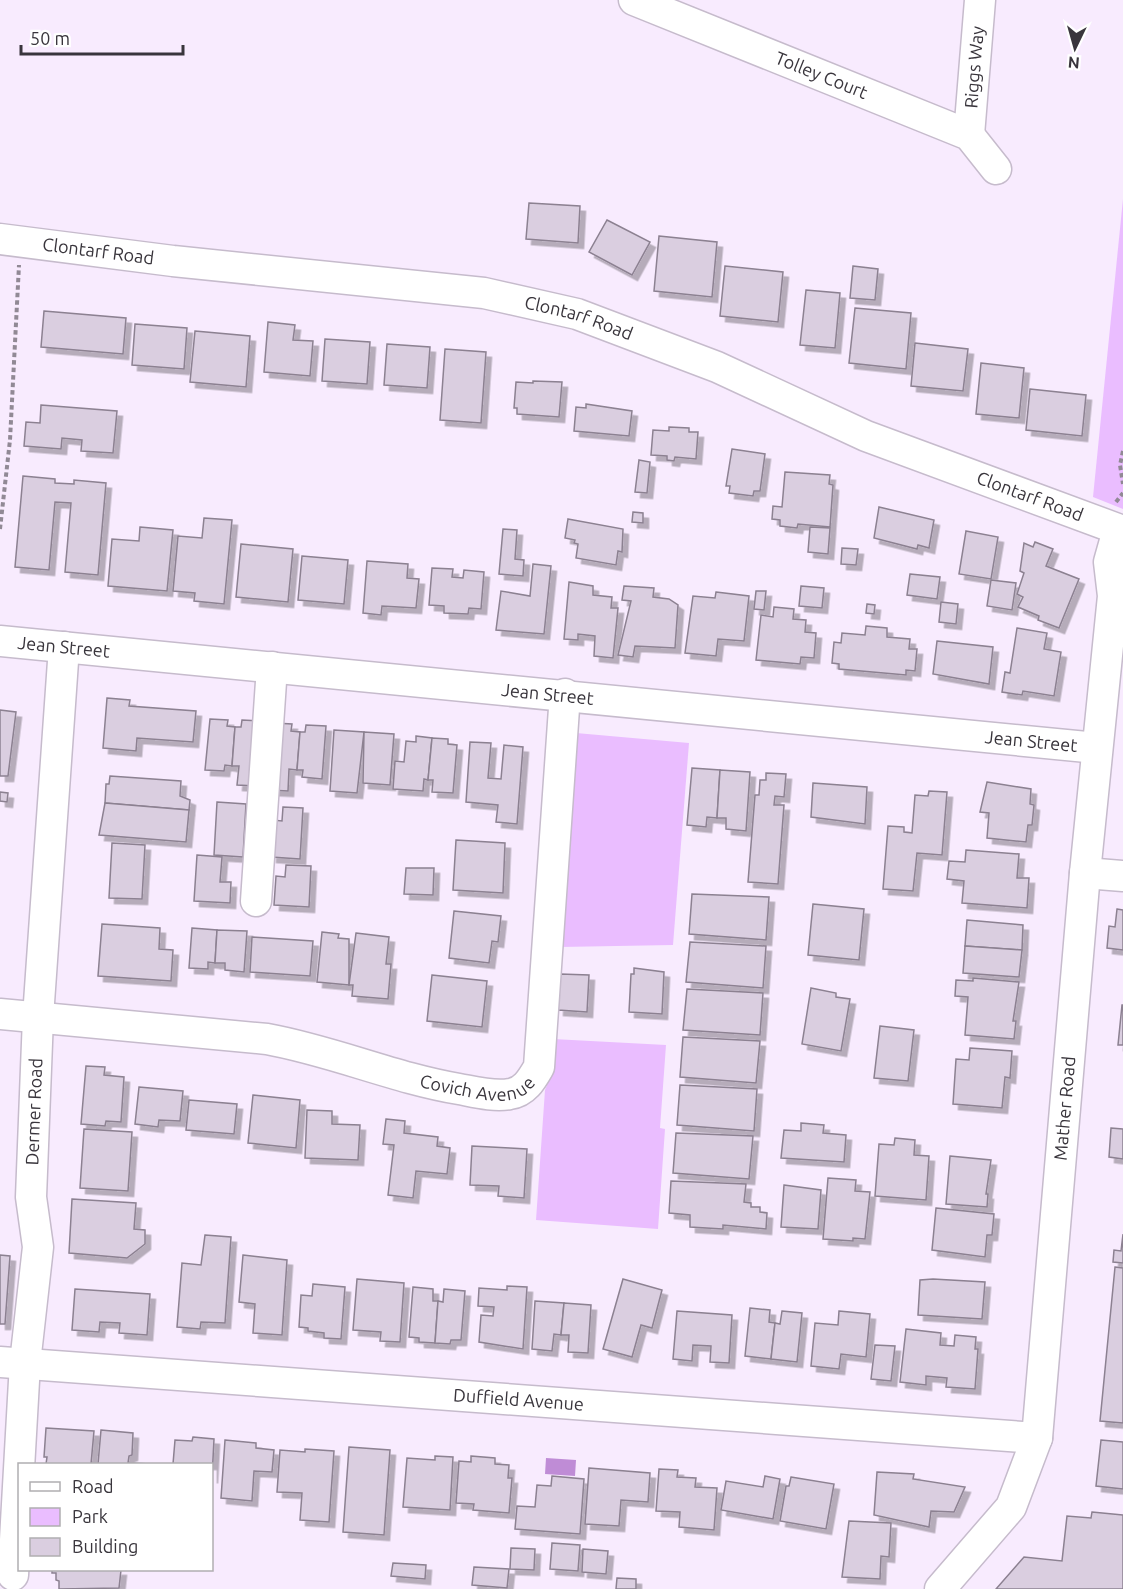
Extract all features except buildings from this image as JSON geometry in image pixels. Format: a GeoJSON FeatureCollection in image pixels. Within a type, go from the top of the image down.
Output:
{"type":"FeatureCollection","features":[{"type":"Feature","properties":{"kind":"street","name":"Tolley Court"},"geometry":{"type":"LineString","coordinates":[[634,0],[969,135]]}},
{"type":"Feature","properties":{"kind":"street","name":"Riggs Way"},"geometry":{"type":"LineString","coordinates":[[969,135],[980,0]]}},
{"type":"Feature","properties":{"kind":"street"},"geometry":{"type":"LineString","coordinates":[[969,135],[996,170]]}},
{"type":"Feature","properties":{"kind":"street","name":"Clontarf Road"},"geometry":{"type":"LineString","coordinates":[[0,239],[173,261],[484,293],[577,314],[717,366],[866,436],[1120,531]]}},
{"type":"Feature","properties":{"kind":"street","name":"Mather Road"},"geometry":{"type":"LineString","coordinates":[[940,1589],[1011,1507],[1037,1438],[1085,873],[1097,748],[1118,590],[1109,562],[1120,531]]}},
{"type":"Feature","properties":{"kind":"street","name":"Jean Street"},"geometry":{"type":"LineString","coordinates":[[0,641],[565,694],[1097,748]]}},
{"type":"Feature","properties":{"kind":"street","name":"Dermer Road"},"geometry":{"type":"LineString","coordinates":[[13,1575],[12,1363],[38,1247],[31,1197],[38,1017],[64,646]]}},
{"type":"Feature","properties":{"kind":"street"},"geometry":{"type":"LineString","coordinates":[[256,901],[272,667]]}},
{"type":"Feature","properties":{"kind":"street","name":"Covich Avenue"},"geometry":{"type":"LineString","coordinates":[[0,1014],[267,1039],[310,1047],[414,1081],[483,1093],[511,1094],[529,1085],[539,1067],[565,694]]}},
{"type":"Feature","properties":{"kind":"street"},"geometry":{"type":"LineString","coordinates":[[1085,873],[1123,876]]}},
{"type":"Feature","properties":{"kind":"street","name":"Duffield Avenue"},"geometry":{"type":"LineString","coordinates":[[12,1363],[1037,1438]]}},
{"type":"Feature","properties":{"kind":"path"},"geometry":{"type":"LineString","coordinates":[[0,529],[10,440],[19,262]]}},
{"type":"Feature","properties":{"kind":"path"},"geometry":{"type":"LineString","coordinates":[[1123,451],[1120,465],[1123,484]]}},
{"type":"Feature","properties":{"kind":"green space"},"geometry":{"type":"Polygon","coordinates":[[[1123,199],[1123,509],[1093,497],[1123,199]]]}},
{"type":"Feature","properties":{"kind":"green space"},"geometry":{"type":"Polygon","coordinates":[[[576,733],[689,743],[673,945],[560,947],[576,733]]]}},
{"type":"Feature","properties":{"kind":"green space"},"geometry":{"type":"Polygon","coordinates":[[[553,1039],[666,1045],[660,1128],[665,1129],[658,1229],[536,1220],[545,1090],[550,1078],[553,1039]]]}},
{"type":"Feature","properties":{"kind":"shaded area"},"geometry":{"type":"Polygon","coordinates":[[[546,1458],[576,1460],[575,1476],[545,1474],[546,1458]]]}}]}
